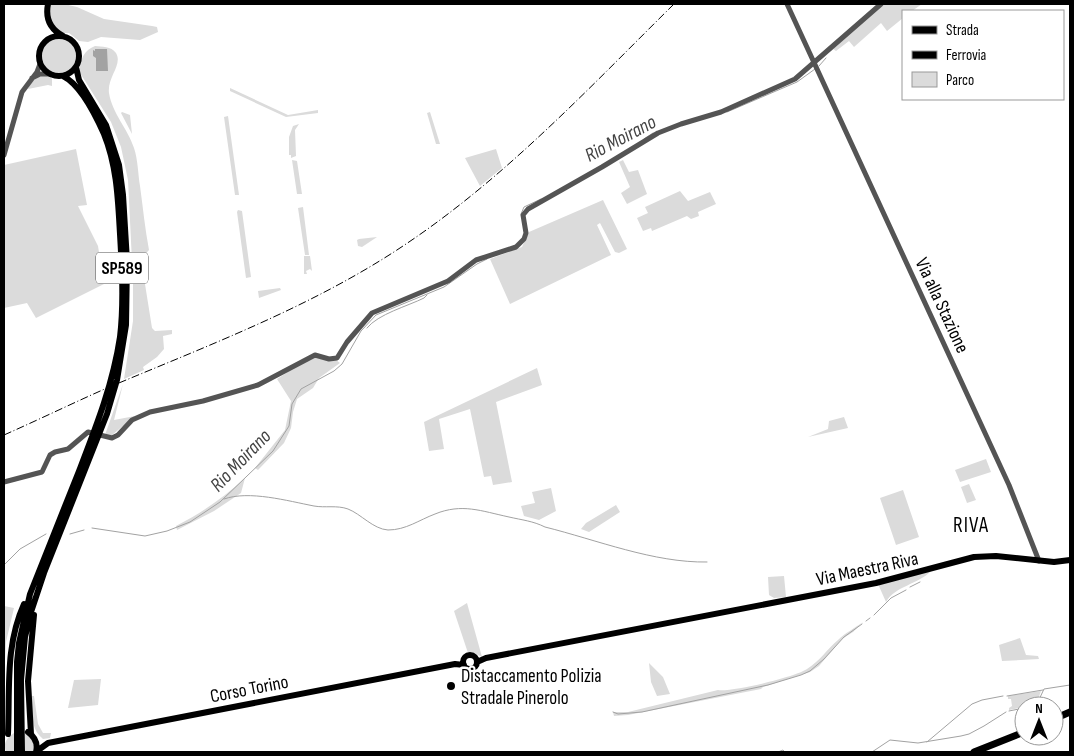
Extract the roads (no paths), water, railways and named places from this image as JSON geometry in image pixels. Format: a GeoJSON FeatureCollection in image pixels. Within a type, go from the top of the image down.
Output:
{"type":"FeatureCollection","features":[{"type":"Feature","properties":{"kind":"highway"},"geometry":{"type":"LineString","coordinates":[[974,752],[1014,737]]}},
{"type":"Feature","properties":{"kind":"highway"},"geometry":{"type":"LineString","coordinates":[[982,752],[1014,737]]}},
{"type":"Feature","properties":{"kind":"main road","name":"SP589"},"geometry":{"type":"LineString","coordinates":[[17,752],[17,662],[19,643],[34,594],[110,395],[125,332],[128,297],[122,181],[116,152],[100,114],[79,80],[76,67],[78,49],[72,41],[53,30],[49,24],[47,4]]}},
{"type":"Feature","properties":{"kind":"main road","name":"SP589"},"geometry":{"type":"LineString","coordinates":[[40,64],[39,52],[48,32],[44,14],[47,4]]}},
{"type":"Feature","properties":{"kind":"main road"},"geometry":{"type":"LineString","coordinates":[[45,42],[55,37],[64,37]]}},
{"type":"Feature","properties":{"kind":"main road"},"geometry":{"type":"LineString","coordinates":[[40,64],[50,74],[64,76],[76,67]]}},
{"type":"Feature","properties":{"kind":"main road","name":"SP589"},"geometry":{"type":"LineString","coordinates":[[64,76],[74,83],[96,116],[110,153],[117,183],[122,300],[120,337],[114,381]]}},
{"type":"Feature","properties":{"kind":"main road","name":"Via Maestra Riva"},"geometry":{"type":"LineString","coordinates":[[477,660],[876,583],[974,557],[996,556],[1054,562],[1070,560]]}},
{"type":"Feature","properties":{"kind":"main road","name":"SP589"},"geometry":{"type":"LineString","coordinates":[[22,752],[22,658],[34,594]]}},
{"type":"Feature","properties":{"kind":"main road"},"geometry":{"type":"LineString","coordinates":[[34,594],[24,606],[11,649],[8,735],[20,730],[31,735],[48,743],[36,752],[31,735],[28,681],[34,594]]}},
{"type":"Feature","properties":{"kind":"main road"},"geometry":{"type":"LineString","coordinates":[[468,655],[473,655],[477,660],[476,666],[472,669],[467,668],[463,662],[468,655]]}},
{"type":"Feature","properties":{"kind":"main road","name":"Corso Torino"},"geometry":{"type":"LineString","coordinates":[[48,743],[463,662]]}},
{"type":"Feature","properties":{"kind":"street","name":"Via alla Stazione"},"geometry":{"type":"LineString","coordinates":[[787,4],[1006,478],[1028,529],[1039,561]]}},
{"type":"Feature","properties":{"kind":"street"},"geometry":{"type":"LineString","coordinates":[[4,482],[42,472],[50,455],[68,449],[88,432],[112,438],[118,435],[132,420],[150,412],[203,401],[258,384],[315,355],[329,359],[337,358],[347,342],[372,313],[448,281],[474,261],[516,247],[524,239],[526,227],[524,215],[528,209],[647,139],[679,124],[712,115],[799,77],[881,4]]}},
{"type":"Feature","properties":{"kind":"street"},"geometry":{"type":"LineString","coordinates":[[4,155],[22,92],[40,64]]}},
{"type":"Feature","properties":{"kind":"street"},"geometry":{"type":"LineString","coordinates":[[32,78],[40,74],[50,74]]}},
{"type":"Feature","properties":{"kind":"waterway","name":"Rio Moirano"},"geometry":{"type":"LineString","coordinates":[[819,66],[826,58]]}},
{"type":"Feature","properties":{"kind":"waterway","name":"Rio Moirano"},"geometry":{"type":"LineString","coordinates":[[727,112],[797,82],[815,69]]}},
{"type":"Feature","properties":{"kind":"waterway","name":"Rio Moirano"},"geometry":{"type":"LineString","coordinates":[[644,139],[653,133]]}},
{"type":"Feature","properties":{"kind":"waterway","name":"Rio Moirano"},"geometry":{"type":"LineString","coordinates":[[521,214],[524,207],[541,199]]}},
{"type":"Feature","properties":{"kind":"waterway","name":"Rio Moirano"},"geometry":{"type":"LineString","coordinates":[[92,528],[145,536],[167,531],[190,522],[220,502],[273,451],[289,426],[292,404],[301,389],[334,371],[342,364],[361,331],[376,315],[444,287],[487,259]]}},
{"type":"Feature","properties":{"kind":"waterway","name":"Rio Moirano"},"geometry":{"type":"LineString","coordinates":[[367,328],[386,314],[427,295]]}},
{"type":"Feature","properties":{"kind":"waterway"},"geometry":{"type":"LineString","coordinates":[[224,499],[257,496],[314,506],[344,508],[353,511],[377,527],[388,530],[407,527],[429,516],[445,511],[472,509],[532,522],[646,555],[667,559],[707,562]]}},
{"type":"Feature","properties":{"kind":"waterway","name":"Rio Moirano"},"geometry":{"type":"LineString","coordinates":[[70,534],[84,530]]}},
{"type":"Feature","properties":{"kind":"waterway","name":"Rio Moirano"},"geometry":{"type":"LineString","coordinates":[[4,565],[20,549],[46,534]]}},
{"type":"Feature","properties":{"kind":"waterway"},"geometry":{"type":"LineString","coordinates":[[910,587],[920,582]]}},
{"type":"Feature","properties":{"kind":"waterway"},"geometry":{"type":"LineString","coordinates":[[874,615],[891,598],[906,590]]}},
{"type":"Feature","properties":{"kind":"waterway"},"geometry":{"type":"LineString","coordinates":[[866,621],[870,618]]}},
{"type":"Feature","properties":{"kind":"waterway"},"geometry":{"type":"LineString","coordinates":[[613,712],[618,714],[642,712],[768,685],[801,675],[810,671],[844,637],[862,624]]}},
{"type":"Feature","properties":{"kind":"waterway"},"geometry":{"type":"LineString","coordinates":[[1041,696],[1044,689],[1070,685]]}},
{"type":"Feature","properties":{"kind":"waterway"},"geometry":{"type":"LineString","coordinates":[[1007,696],[1043,690]]}},
{"type":"Feature","properties":{"kind":"waterway"},"geometry":{"type":"LineString","coordinates":[[927,742],[972,704],[1003,696]]}},
{"type":"Feature","properties":{"kind":"waterway"},"geometry":{"type":"LineString","coordinates":[[1009,711],[1014,710]]}},
{"type":"Feature","properties":{"kind":"waterway"},"geometry":{"type":"LineString","coordinates":[[872,752],[890,740],[918,743],[969,734],[1006,712]]}},
{"type":"Feature","properties":{"kind":"waterway"},"geometry":{"type":"LineString","coordinates":[[778,752],[783,750],[785,752]]}},
{"type":"Feature","properties":{"kind":"railway"},"geometry":{"type":"LineString","coordinates":[[4,435],[298,305],[335,287],[406,244],[443,218],[512,161],[674,4]]}},
{"type":"Feature","properties":{"kind":"place","name":"Distaccamento Polizia Stradale Pinerolo"},"geometry":{"type":"Point","coordinates":[451,686]}},
{"type":"Feature","properties":{"kind":"district","name":"RIVA"},"geometry":{"type":"Point","coordinates":[971,525]}}]}
